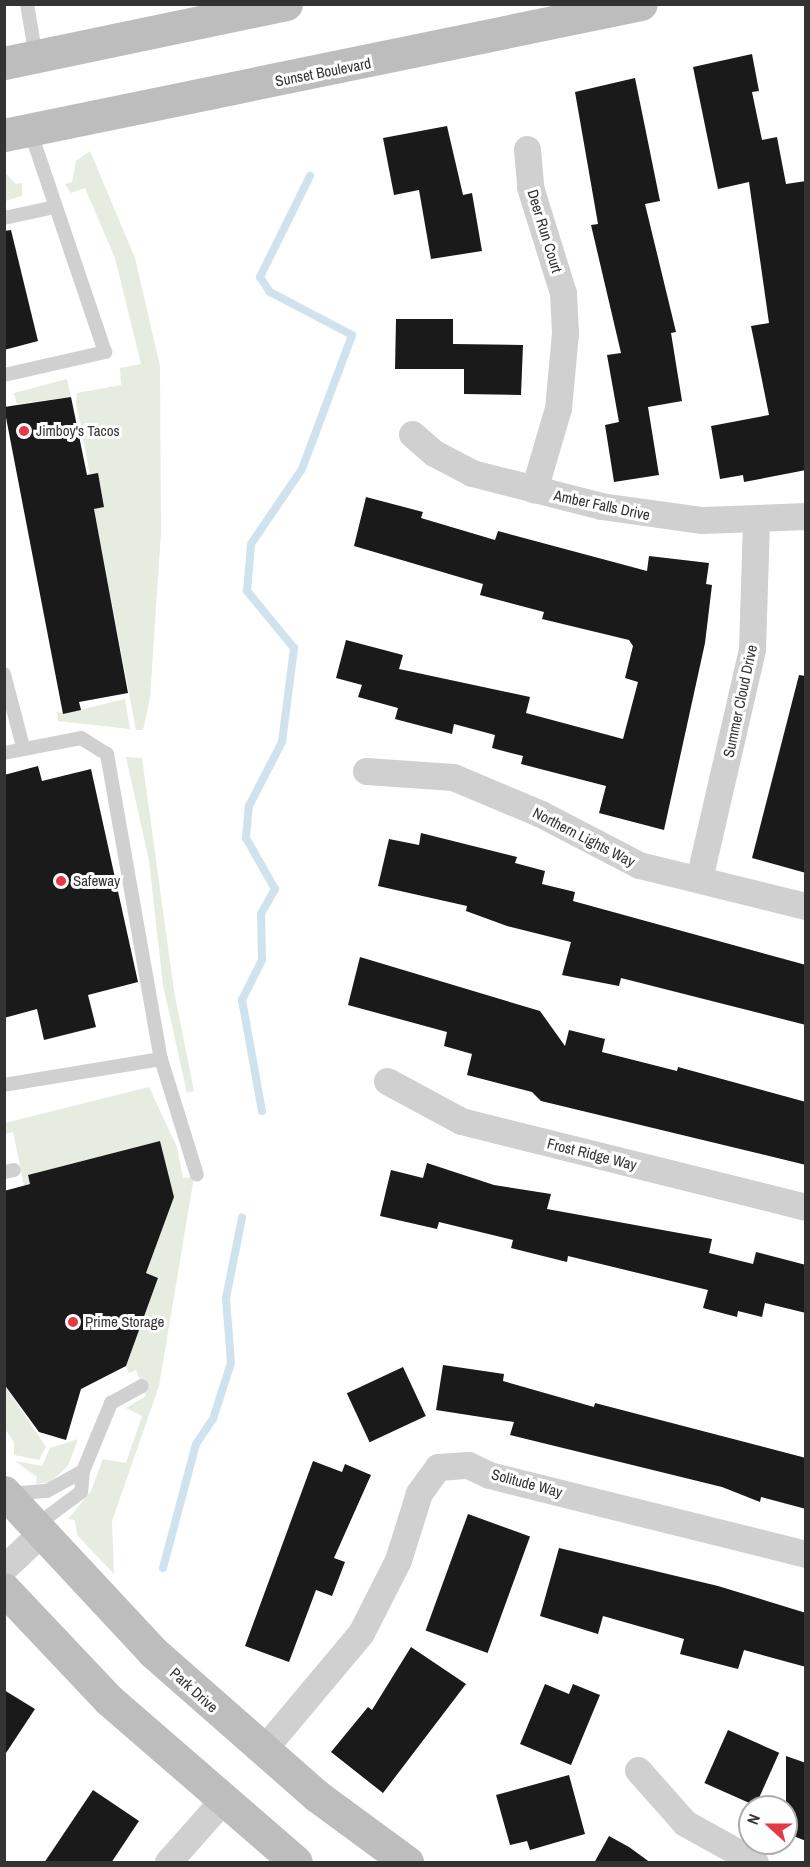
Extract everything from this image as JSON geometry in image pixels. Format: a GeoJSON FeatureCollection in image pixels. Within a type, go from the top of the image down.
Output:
{"type":"FeatureCollection","features":[{"type":"Feature","properties":{"kind":"main road"},"geometry":{"type":"LineString","coordinates":[[4,63],[286,4]]}},
{"type":"Feature","properties":{"kind":"main road","name":"Sunset Boulevard"},"geometry":{"type":"LineString","coordinates":[[17,132],[641,4]]}},
{"type":"Feature","properties":{"kind":"main road","name":"Park Drive"},"geometry":{"type":"LineString","coordinates":[[6,1493],[153,1652],[262,1751],[407,1863]]}},
{"type":"Feature","properties":{"kind":"main road"},"geometry":{"type":"LineString","coordinates":[[4,1590],[109,1701],[221,1802],[296,1863]]}},
{"type":"Feature","properties":{"kind":"street","name":"Deer Run Court"},"geometry":{"type":"LineString","coordinates":[[527,149],[530,187],[561,282],[565,333],[558,408],[534,490]]}},
{"type":"Feature","properties":{"kind":"street","name":"Amber Falls Drive"},"geometry":{"type":"LineString","coordinates":[[412,434],[434,453],[472,473],[534,490],[658,516],[756,521],[806,516]]}},
{"type":"Feature","properties":{"kind":"street","name":"Summer Cloud Drive"},"geometry":{"type":"LineString","coordinates":[[699,879],[749,667],[755,624],[756,521]]}},
{"type":"Feature","properties":{"kind":"street","name":"Northern Lights Way"},"geometry":{"type":"LineString","coordinates":[[366,771],[453,777],[541,814],[617,857],[806,906]]}},
{"type":"Feature","properties":{"kind":"street","name":"Frost Ridge Way"},"geometry":{"type":"LineString","coordinates":[[387,1081],[461,1121],[806,1207]]}},
{"type":"Feature","properties":{"kind":"street","name":"Solitude Way"},"geometry":{"type":"LineString","coordinates":[[262,1751],[361,1633],[398,1560],[419,1493],[438,1467],[468,1465],[489,1475],[806,1554]]}},
{"type":"Feature","properties":{"kind":"street"},"geometry":{"type":"LineString","coordinates":[[4,1568],[38,1529]]}},
{"type":"Feature","properties":{"kind":"street"},"geometry":{"type":"LineString","coordinates":[[638,1770],[685,1823],[755,1863]]}},
{"type":"Feature","properties":{"kind":"street"},"geometry":{"type":"LineString","coordinates":[[168,1863],[221,1802]]}},
{"type":"Feature","properties":{"kind":"lane"},"geometry":{"type":"LineString","coordinates":[[27,4],[36,57]]}},
{"type":"Feature","properties":{"kind":"lane"},"geometry":{"type":"LineString","coordinates":[[4,375],[105,352],[55,207],[17,132]]}},
{"type":"Feature","properties":{"kind":"lane"},"geometry":{"type":"LineString","coordinates":[[4,218],[55,207]]}},
{"type":"Feature","properties":{"kind":"lane"},"geometry":{"type":"LineString","coordinates":[[4,674],[23,747]]}},
{"type":"Feature","properties":{"kind":"lane"},"geometry":{"type":"LineString","coordinates":[[4,753],[23,747],[81,738],[107,754],[161,1059],[197,1175]]}},
{"type":"Feature","properties":{"kind":"lane"},"geometry":{"type":"LineString","coordinates":[[4,1085],[161,1059]]}},
{"type":"Feature","properties":{"kind":"lane"},"geometry":{"type":"LineString","coordinates":[[38,1529],[81,1492],[83,1471],[111,1403],[142,1386]]}},
{"type":"Feature","properties":{"kind":"lane"},"geometry":{"type":"LineString","coordinates":[[6,1493],[47,1491],[83,1471]]}},
{"type":"Feature","properties":{"kind":"shaded area"},"geometry":{"type":"Polygon","coordinates":[[[90,151],[135,258],[160,366],[161,532],[150,698],[143,730],[136,730],[94,509],[104,506],[98,474],[90,475],[76,402],[77,393],[121,385],[120,368],[141,364],[115,258],[85,188],[71,193],[65,184],[72,182],[76,161],[90,151]]]}},
{"type":"Feature","properties":{"kind":"shaded area"},"geometry":{"type":"Polygon","coordinates":[[[5,173],[16,184],[22,183],[22,196],[5,201],[5,173]]]}},
{"type":"Feature","properties":{"kind":"shaded area"},"geometry":{"type":"Polygon","coordinates":[[[67,379],[71,397],[17,404],[14,393],[67,379]]]}},
{"type":"Feature","properties":{"kind":"shaded area"},"geometry":{"type":"Polygon","coordinates":[[[125,699],[130,729],[58,721],[57,711],[63,714],[125,699]]]}},
{"type":"Feature","properties":{"kind":"shaded area"},"geometry":{"type":"Polygon","coordinates":[[[126,757],[142,758],[174,991],[194,1091],[187,1093],[163,985],[149,861],[126,757]]]}},
{"type":"Feature","properties":{"kind":"shaded area"},"geometry":{"type":"Polygon","coordinates":[[[149,1087],[177,1147],[183,1178],[194,1177],[159,1386],[112,1521],[114,1574],[77,1535],[75,1520],[68,1519],[91,1491],[103,1459],[126,1463],[142,1416],[126,1408],[146,1396],[136,1370],[129,1373],[126,1366],[158,1278],[146,1273],[174,1197],[160,1141],[28,1175],[30,1184],[24,1186],[13,1132],[5,1134],[5,1123],[149,1087]]]}},
{"type":"Feature","properties":{"kind":"shaded area"},"geometry":{"type":"Polygon","coordinates":[[[4,1384],[46,1447],[39,1460],[14,1455],[14,1442],[5,1429],[4,1384]]]}},
{"type":"Feature","properties":{"kind":"shaded area"},"geometry":{"type":"Polygon","coordinates":[[[78,1439],[68,1466],[50,1482],[36,1484],[37,1477],[15,1461],[42,1466],[50,1448],[78,1439]]]}},
{"type":"Feature","properties":{"kind":"building"},"geometry":{"type":"Polygon","coordinates":[[[752,54],[759,91],[752,92],[762,140],[777,137],[786,184],[806,181],[806,470],[744,482],[743,475],[720,479],[711,426],[769,415],[751,326],[769,323],[749,182],[718,189],[693,67],[752,54]]]}},
{"type":"Feature","properties":{"kind":"building"},"geometry":{"type":"Polygon","coordinates":[[[635,78],[660,201],[645,204],[676,332],[671,333],[682,401],[648,407],[659,475],[614,482],[605,425],[619,422],[607,355],[621,353],[591,225],[598,224],[575,92],[635,78]]]}},
{"type":"Feature","properties":{"kind":"building"},"geometry":{"type":"Polygon","coordinates":[[[447,126],[463,195],[472,193],[482,251],[431,259],[419,190],[394,195],[383,138],[447,126]]]}},
{"type":"Feature","properties":{"kind":"building"},"geometry":{"type":"Polygon","coordinates":[[[11,230],[38,341],[4,350],[4,231],[11,230]]]}},
{"type":"Feature","properties":{"kind":"building"},"geometry":{"type":"Polygon","coordinates":[[[396,319],[453,319],[453,344],[523,345],[521,395],[464,394],[464,369],[395,369],[396,319]]]}},
{"type":"Feature","properties":{"kind":"building"},"geometry":{"type":"Polygon","coordinates":[[[71,397],[87,475],[98,473],[104,507],[94,509],[128,693],[79,702],[81,710],[63,714],[4,407],[71,397]]]}},
{"type":"Feature","properties":{"kind":"building"},"geometry":{"type":"Polygon","coordinates":[[[366,497],[423,512],[421,518],[495,540],[498,531],[647,571],[649,556],[709,563],[706,584],[712,585],[705,643],[664,830],[599,813],[606,786],[521,764],[523,756],[492,748],[495,735],[454,724],[452,734],[395,719],[398,708],[358,697],[362,685],[336,678],[346,640],[403,655],[399,669],[530,697],[526,713],[623,739],[638,682],[625,678],[633,646],[629,640],[542,619],[544,612],[480,595],[483,584],[354,546],[366,497]]]}},
{"type":"Feature","properties":{"kind":"building"},"geometry":{"type":"Polygon","coordinates":[[[799,675],[806,676],[806,873],[752,858],[799,675]]]}},
{"type":"Feature","properties":{"kind":"building","name":"Safeway"},"geometry":{"type":"Polygon","coordinates":[[[38,766],[42,781],[91,769],[138,982],[88,995],[96,1027],[44,1040],[37,1009],[4,1018],[4,775],[38,766]]]}},
{"type":"Feature","properties":{"kind":"building"},"geometry":{"type":"Polygon","coordinates":[[[421,833],[517,857],[515,863],[545,871],[542,884],[575,892],[573,901],[806,965],[806,1025],[621,978],[619,986],[562,975],[571,942],[507,926],[466,911],[467,906],[378,886],[389,839],[419,845],[421,833]]]}},
{"type":"Feature","properties":{"kind":"building"},"geometry":{"type":"Polygon","coordinates":[[[360,957],[540,1011],[565,1046],[569,1030],[605,1039],[602,1052],[677,1071],[678,1067],[806,1102],[806,1165],[541,1101],[532,1092],[467,1075],[472,1054],[444,1046],[447,1032],[348,1005],[360,957]]]}},
{"type":"Feature","properties":{"kind":"building","name":"Prime Storage"},"geometry":{"type":"Polygon","coordinates":[[[160,1141],[174,1197],[146,1273],[158,1278],[126,1366],[81,1389],[66,1440],[39,1432],[4,1384],[4,1191],[30,1184],[28,1175],[160,1141]]]}},
{"type":"Feature","properties":{"kind":"building"},"geometry":{"type":"Polygon","coordinates":[[[427,1163],[494,1185],[551,1194],[547,1209],[712,1239],[709,1253],[753,1264],[756,1252],[806,1265],[806,1313],[765,1303],[762,1317],[738,1311],[737,1317],[703,1308],[708,1290],[568,1256],[567,1262],[511,1248],[513,1240],[439,1222],[437,1229],[380,1216],[391,1170],[423,1178],[427,1163]]]}},
{"type":"Feature","properties":{"kind":"building"},"geometry":{"type":"Polygon","coordinates":[[[443,1365],[504,1374],[503,1381],[594,1407],[595,1403],[806,1458],[806,1509],[761,1497],[760,1502],[722,1487],[510,1435],[514,1422],[436,1410],[443,1365]]]}},
{"type":"Feature","properties":{"kind":"building"},"geometry":{"type":"Polygon","coordinates":[[[403,1367],[426,1416],[370,1442],[347,1393],[403,1367]]]}},
{"type":"Feature","properties":{"kind":"building"},"geometry":{"type":"Polygon","coordinates":[[[313,1461],[342,1472],[345,1464],[371,1475],[334,1558],[345,1562],[332,1596],[316,1590],[289,1662],[245,1646],[313,1461]]]}},
{"type":"Feature","properties":{"kind":"building"},"geometry":{"type":"Polygon","coordinates":[[[468,1514],[530,1537],[488,1653],[426,1631],[468,1514]]]}},
{"type":"Feature","properties":{"kind":"building"},"geometry":{"type":"Polygon","coordinates":[[[559,1548],[718,1586],[806,1613],[806,1667],[744,1650],[738,1669],[680,1654],[684,1639],[603,1616],[598,1634],[540,1616],[559,1548]]]}},
{"type":"Feature","properties":{"kind":"building"},"geometry":{"type":"Polygon","coordinates":[[[411,1647],[466,1684],[383,1793],[331,1752],[368,1707],[372,1710],[411,1647]]]}},
{"type":"Feature","properties":{"kind":"building"},"geometry":{"type":"Polygon","coordinates":[[[545,1684],[569,1694],[573,1684],[600,1695],[571,1765],[520,1744],[545,1684]]]}},
{"type":"Feature","properties":{"kind":"building"},"geometry":{"type":"Polygon","coordinates":[[[4,1690],[35,1709],[4,1756],[4,1690]]]}},
{"type":"Feature","properties":{"kind":"building"},"geometry":{"type":"Polygon","coordinates":[[[728,1730],[779,1753],[760,1795],[738,1795],[738,1798],[704,1783],[728,1730]]]}},
{"type":"Feature","properties":{"kind":"building"},"geometry":{"type":"Polygon","coordinates":[[[786,1756],[806,1763],[806,1841],[798,1838],[798,1795],[786,1795],[786,1756]]]}},
{"type":"Feature","properties":{"kind":"building"},"geometry":{"type":"Polygon","coordinates":[[[569,1775],[585,1834],[530,1850],[527,1841],[510,1845],[496,1795],[569,1775]]]}},
{"type":"Feature","properties":{"kind":"building"},"geometry":{"type":"Polygon","coordinates":[[[93,1790],[139,1821],[111,1863],[44,1863],[93,1790]]]}},
{"type":"Feature","properties":{"kind":"building"},"geometry":{"type":"Polygon","coordinates":[[[609,1836],[629,1847],[651,1863],[594,1863],[609,1836]]]}},
{"type":"Feature","properties":{"kind":"waterway"},"geometry":{"type":"LineString","coordinates":[[262,1111],[242,1000],[262,960],[261,914],[275,889],[246,838],[249,806],[282,742],[294,648],[247,591],[251,544],[302,469],[352,335],[270,292],[260,277],[310,176]]}},
{"type":"Feature","properties":{"kind":"waterway"},"geometry":{"type":"LineString","coordinates":[[163,1568],[196,1444],[213,1419],[231,1363],[226,1298],[242,1218]]}},
{"type":"Feature","properties":{"kind":"place","name":"Jimboy's Tacos"},"geometry":{"type":"Point","coordinates":[24,431]}},
{"type":"Feature","properties":{"kind":"place","name":"Safeway"},"geometry":{"type":"Point","coordinates":[61,881]}},
{"type":"Feature","properties":{"kind":"place","name":"Prime Storage"},"geometry":{"type":"Point","coordinates":[73,1322]}}]}
